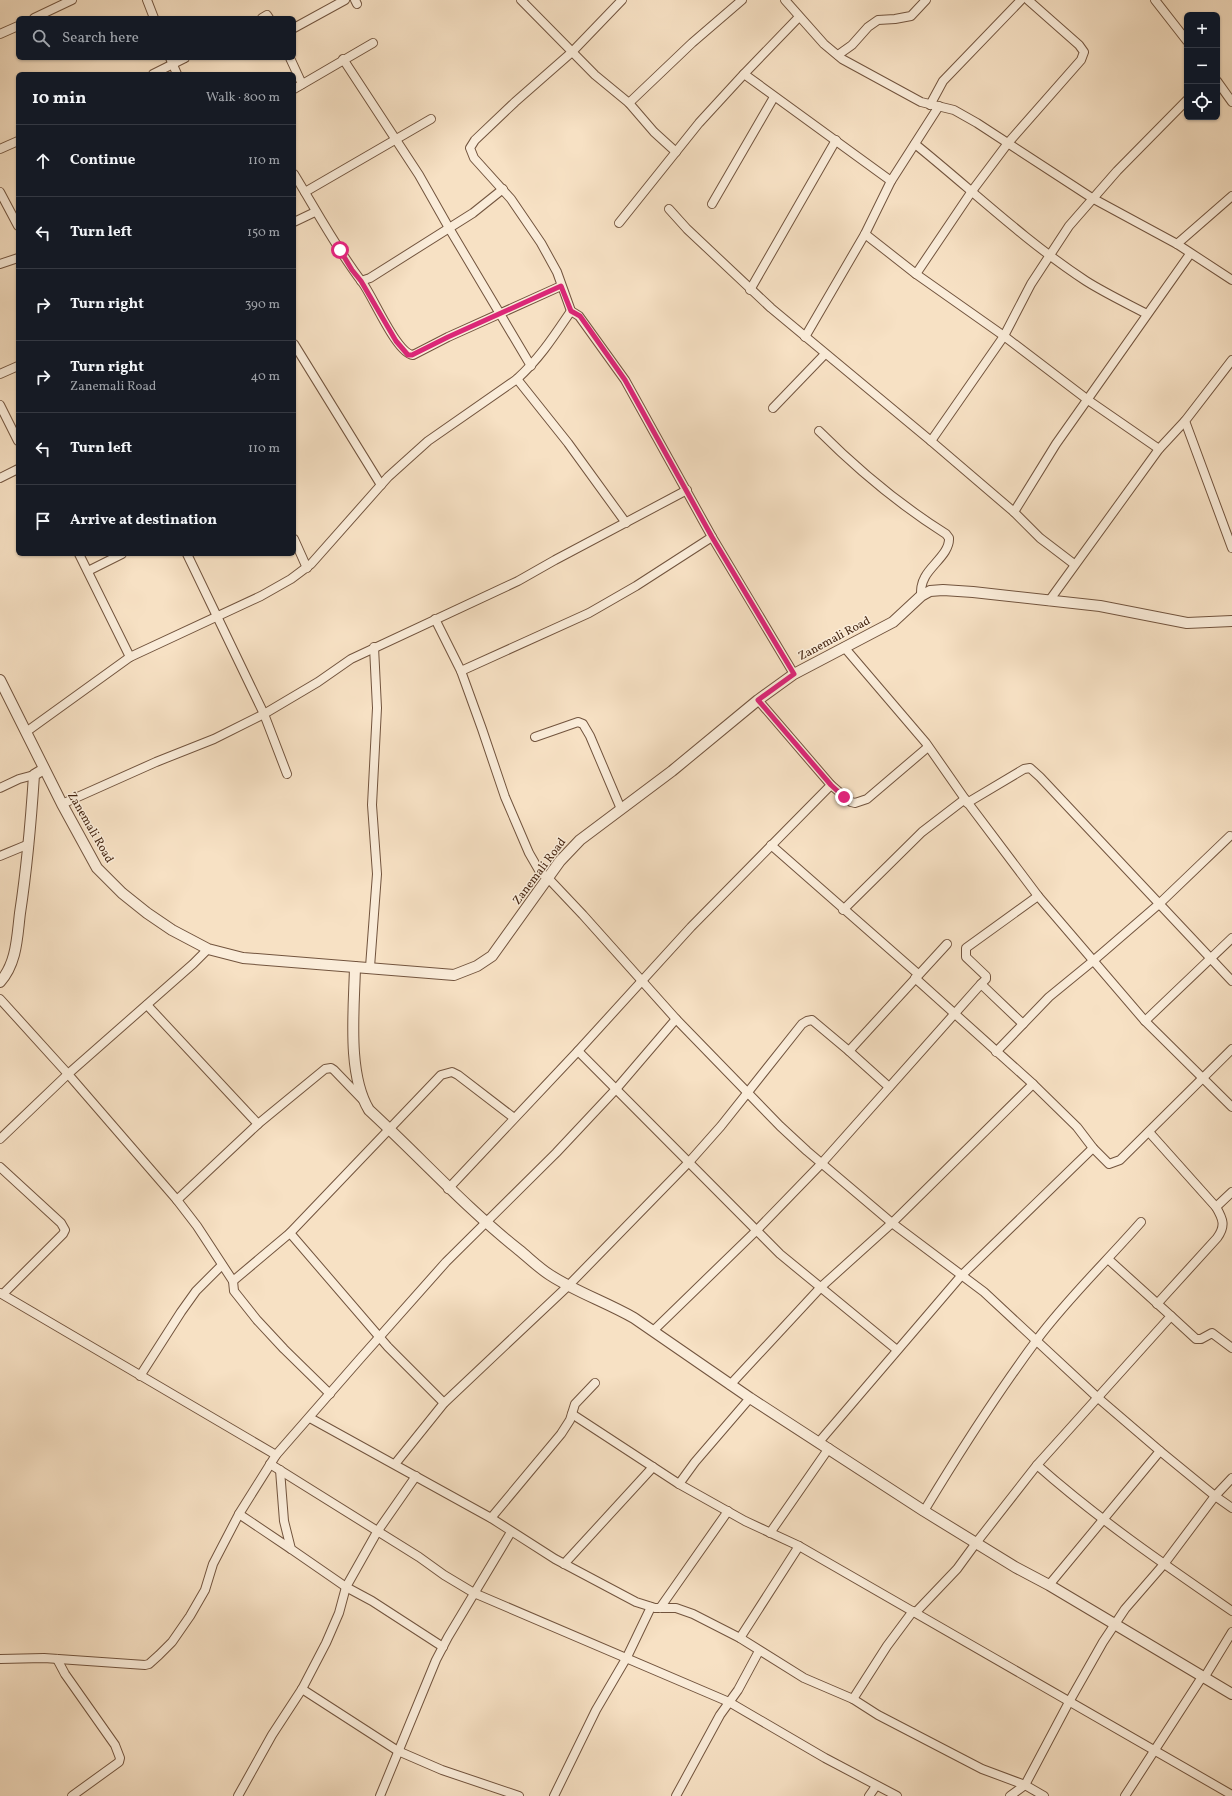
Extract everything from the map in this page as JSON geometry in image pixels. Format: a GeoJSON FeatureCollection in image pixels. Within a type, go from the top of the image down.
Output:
{"type":"FeatureCollection","features":[{"type":"Feature","properties":{"kind":"street"},"geometry":{"type":"LineString","coordinates":[[38,16],[72,0]]}},
{"type":"Feature","properties":{"kind":"street"},"geometry":{"type":"LineString","coordinates":[[147,0],[153,16]]}},
{"type":"Feature","properties":{"kind":"street"},"geometry":{"type":"LineString","coordinates":[[296,27],[345,0]]}},
{"type":"Feature","properties":{"kind":"street"},"geometry":{"type":"LineString","coordinates":[[521,0],[595,75],[629,103],[654,132],[676,152]]}},
{"type":"Feature","properties":{"kind":"street"},"geometry":{"type":"LineString","coordinates":[[622,0],[572,52],[515,102],[472,144],[470,148],[474,158],[492,180],[503,189],[541,243],[557,272],[571,311],[580,316],[625,380],[712,537],[794,674]]}},
{"type":"Feature","properties":{"kind":"street"},"geometry":{"type":"LineString","coordinates":[[629,103],[692,43],[742,0]]}},
{"type":"Feature","properties":{"kind":"street"},"geometry":{"type":"LineString","coordinates":[[785,0],[799,17],[838,55],[921,102],[954,110],[1008,143],[1092,198],[1177,244],[1190,254],[1232,280]]}},
{"type":"Feature","properties":{"kind":"street"},"geometry":{"type":"LineString","coordinates":[[838,55],[852,45],[868,27],[878,20],[911,16],[926,0]]}},
{"type":"Feature","properties":{"kind":"street"},"geometry":{"type":"LineString","coordinates":[[930,105],[943,81],[1021,0]]}},
{"type":"Feature","properties":{"kind":"street"},"geometry":{"type":"LineString","coordinates":[[916,274],[972,191],[1008,143],[1081,60],[1084,52],[1079,45],[1028,0]]}},
{"type":"Feature","properties":{"kind":"street"},"geometry":{"type":"LineString","coordinates":[[1155,0],[1184,37]]}},
{"type":"Feature","properties":{"kind":"street"},"geometry":{"type":"LineString","coordinates":[[619,223],[700,123],[744,74],[799,17]]}},
{"type":"Feature","properties":{"kind":"street"},"geometry":{"type":"LineString","coordinates":[[0,34],[16,27]]}},
{"type":"Feature","properties":{"kind":"street"},"geometry":{"type":"LineString","coordinates":[[296,88],[343,59],[373,43]]}},
{"type":"Feature","properties":{"kind":"street"},"geometry":{"type":"LineString","coordinates":[[343,59],[436,202],[449,228],[531,366]]}},
{"type":"Feature","properties":{"kind":"street"},"geometry":{"type":"LineString","coordinates":[[291,60],[302,84]]}},
{"type":"Feature","properties":{"kind":"street"},"geometry":{"type":"LineString","coordinates":[[156,72],[171,61],[176,72]]}},
{"type":"Feature","properties":{"kind":"street"},"geometry":{"type":"LineString","coordinates":[[744,74],[891,181]]}},
{"type":"Feature","properties":{"kind":"street"},"geometry":{"type":"LineString","coordinates":[[1219,84],[1232,102]]}},
{"type":"Feature","properties":{"kind":"street"},"geometry":{"type":"LineString","coordinates":[[712,204],[774,97]]}},
{"type":"Feature","properties":{"kind":"street"},"geometry":{"type":"LineString","coordinates":[[931,441],[1004,336],[1031,284],[1049,254],[1069,226],[1117,171],[1184,103]]}},
{"type":"Feature","properties":{"kind":"street"},"geometry":{"type":"LineString","coordinates":[[805,337],[865,234],[891,181],[939,106]]}},
{"type":"Feature","properties":{"kind":"street"},"geometry":{"type":"LineString","coordinates":[[305,192],[431,120]]}},
{"type":"Feature","properties":{"kind":"street"},"geometry":{"type":"LineString","coordinates":[[750,290],[836,140]]}},
{"type":"Feature","properties":{"kind":"street"},"geometry":{"type":"LineString","coordinates":[[0,149],[16,141]]}},
{"type":"Feature","properties":{"kind":"street"},"geometry":{"type":"LineString","coordinates":[[915,144],[1049,254],[1087,282],[1147,314]]}},
{"type":"Feature","properties":{"kind":"street"},"geometry":{"type":"LineString","coordinates":[[296,177],[315,212],[352,270],[361,281],[396,341],[408,355],[412,355],[448,337],[561,286]]}},
{"type":"Feature","properties":{"kind":"street"},"geometry":{"type":"LineString","coordinates":[[361,281],[370,278],[479,209],[503,189]]}},
{"type":"Feature","properties":{"kind":"street"},"geometry":{"type":"LineString","coordinates":[[0,192],[16,222]]}},
{"type":"Feature","properties":{"kind":"street"},"geometry":{"type":"LineString","coordinates":[[1177,244],[1232,196]]}},
{"type":"Feature","properties":{"kind":"street"},"geometry":{"type":"LineString","coordinates":[[668,209],[750,290],[931,441],[1014,512],[1040,538],[1074,564]]}},
{"type":"Feature","properties":{"kind":"street"},"geometry":{"type":"LineString","coordinates":[[296,221],[315,212]]}},
{"type":"Feature","properties":{"kind":"street"},"geometry":{"type":"LineString","coordinates":[[865,234],[916,274],[1004,336],[1088,400],[1159,449]]}},
{"type":"Feature","properties":{"kind":"street"},"geometry":{"type":"LineString","coordinates":[[1014,512],[1048,456],[1190,254]]}},
{"type":"Feature","properties":{"kind":"street"},"geometry":{"type":"LineString","coordinates":[[0,264],[16,259]]}},
{"type":"Feature","properties":{"kind":"street"},"geometry":{"type":"LineString","coordinates":[[26,732],[130,656],[261,596],[307,568],[381,485],[428,441],[517,378],[531,366],[540,356],[571,311]]}},
{"type":"Feature","properties":{"kind":"street"},"geometry":{"type":"LineString","coordinates":[[296,347],[381,485]]}},
{"type":"Feature","properties":{"kind":"street"},"geometry":{"type":"LineString","coordinates":[[773,408],[825,354]]}},
{"type":"Feature","properties":{"kind":"street"},"geometry":{"type":"LineString","coordinates":[[1049,600],[1159,449],[1185,421],[1232,360]]}},
{"type":"Feature","properties":{"kind":"street"},"geometry":{"type":"LineString","coordinates":[[0,374],[16,367]]}},
{"type":"Feature","properties":{"kind":"street"},"geometry":{"type":"LineString","coordinates":[[517,378],[568,443],[626,523]]}},
{"type":"Feature","properties":{"kind":"street"},"geometry":{"type":"LineString","coordinates":[[0,405],[16,437]]}},
{"type":"Feature","properties":{"kind":"street"},"geometry":{"type":"LineString","coordinates":[[1185,421],[1232,548]]}},
{"type":"Feature","properties":{"kind":"street"},"geometry":{"type":"LineString","coordinates":[[819,431],[834,446],[877,482],[946,534],[949,538],[946,550],[924,578],[921,585],[921,596]]}},
{"type":"Feature","properties":{"kind":"street"},"geometry":{"type":"LineString","coordinates":[[0,478],[16,470]]}},
{"type":"Feature","properties":{"kind":"street"},"geometry":{"type":"LineString","coordinates":[[62,804],[156,762],[214,739],[264,714],[318,682],[351,659],[518,581],[687,490]]}},
{"type":"Feature","properties":{"kind":"street"},"geometry":{"type":"LineString","coordinates":[[461,671],[589,612],[636,586],[712,537]]}},
{"type":"Feature","properties":{"kind":"street"},"geometry":{"type":"LineString","coordinates":[[296,543],[307,568]]}},
{"type":"Feature","properties":{"kind":"street"},"geometry":{"type":"LineString","coordinates":[[80,556],[130,656]]}},
{"type":"Feature","properties":{"kind":"street"},"geometry":{"type":"LineString","coordinates":[[88,571],[118,556]]}},
{"type":"Feature","properties":{"kind":"street"},"geometry":{"type":"LineString","coordinates":[[188,556],[215,616],[264,714],[287,774]]}},
{"type":"Feature","properties":{"kind":"street","name":"Zanemali Road"},"geometry":{"type":"LineString","coordinates":[[0,680],[62,804],[97,868],[122,893],[147,913],[172,930],[208,949],[243,958],[454,974],[477,966],[492,956],[560,861],[580,840],[672,771],[758,700],[794,674],[893,622],[921,596],[930,592],[943,590],[1100,606],[1187,623],[1232,622]]}},
{"type":"Feature","properties":{"kind":"street"},"geometry":{"type":"LineString","coordinates":[[434,620],[461,671],[505,797],[534,864],[540,872],[548,878],[676,1020],[748,1093],[822,1164],[892,1223],[1001,1306],[1098,1397],[1160,1451],[1232,1508]]}},
{"type":"Feature","properties":{"kind":"street"},"geometry":{"type":"LineString","coordinates":[[370,967],[377,874],[372,804],[377,708],[374,647]]}},
{"type":"Feature","properties":{"kind":"street"},"geometry":{"type":"LineString","coordinates":[[844,647],[928,747],[966,801],[1038,896],[1145,1021],[1232,1107]]}},
{"type":"Feature","properties":{"kind":"street"},"geometry":{"type":"LineString","coordinates":[[758,700],[831,785],[851,802],[860,802],[867,799],[928,747]]}},
{"type":"Feature","properties":{"kind":"street"},"geometry":{"type":"LineString","coordinates":[[535,737],[578,722],[583,724],[590,736],[621,809]]}},
{"type":"Feature","properties":{"kind":"street"},"geometry":{"type":"LineString","coordinates":[[843,910],[922,832],[966,801],[1024,769],[1030,768],[1040,776],[1232,981]]}},
{"type":"Feature","properties":{"kind":"street"},"geometry":{"type":"LineString","coordinates":[[0,788],[34,775],[44,769]]}},
{"type":"Feature","properties":{"kind":"street"},"geometry":{"type":"LineString","coordinates":[[0,982],[5,977],[15,953],[29,844],[34,775]]}},
{"type":"Feature","properties":{"kind":"street"},"geometry":{"type":"LineString","coordinates":[[448,1189],[578,1051],[691,927],[831,785]]}},
{"type":"Feature","properties":{"kind":"street"},"geometry":{"type":"LineString","coordinates":[[996,1052],[1049,997],[1094,961],[1159,904],[1230,836]]}},
{"type":"Feature","properties":{"kind":"street"},"geometry":{"type":"LineString","coordinates":[[0,856],[29,844]]}},
{"type":"Feature","properties":{"kind":"street"},"geometry":{"type":"LineString","coordinates":[[771,845],[917,976],[996,1052],[1032,1084],[1077,1127],[1106,1162],[1113,1164],[1120,1160],[1232,1049]]}},
{"type":"Feature","properties":{"kind":"street"},"geometry":{"type":"LineString","coordinates":[[653,1331],[757,1230],[822,1164],[986,979],[986,976],[966,957],[966,948],[1038,896]]}},
{"type":"Feature","properties":{"kind":"street"},"geometry":{"type":"LineString","coordinates":[[1145,1021],[1232,938]]}},
{"type":"Feature","properties":{"kind":"street"},"geometry":{"type":"LineString","coordinates":[[848,1051],[947,944]]}},
{"type":"Feature","properties":{"kind":"street"},"geometry":{"type":"LineString","coordinates":[[0,1139],[68,1074],[208,949]]}},
{"type":"Feature","properties":{"kind":"street"},"geometry":{"type":"LineString","coordinates":[[355,967],[355,1072],[362,1099]]}},
{"type":"Feature","properties":{"kind":"street"},"geometry":{"type":"LineString","coordinates":[[981,984],[1023,1024]]}},
{"type":"Feature","properties":{"kind":"street"},"geometry":{"type":"LineString","coordinates":[[0,999],[68,1074],[198,1226],[233,1281],[234,1290],[257,1320],[330,1394]]}},
{"type":"Feature","properties":{"kind":"street"},"geometry":{"type":"LineString","coordinates":[[147,1005],[258,1124]]}},
{"type":"Feature","properties":{"kind":"street"},"geometry":{"type":"LineString","coordinates":[[0,1659],[44,1658],[145,1665],[154,1661],[172,1642],[197,1606],[205,1590],[213,1564],[239,1514],[276,1455],[446,1262],[556,1153],[617,1088],[676,1020]]}},
{"type":"Feature","properties":{"kind":"street"},"geometry":{"type":"LineString","coordinates":[[395,1464],[444,1403],[568,1286],[690,1161],[748,1093],[807,1020],[812,1020],[889,1087]]}},
{"type":"Feature","properties":{"kind":"street"},"geometry":{"type":"LineString","coordinates":[[578,1051],[690,1161],[780,1254],[897,1350]]}},
{"type":"Feature","properties":{"kind":"street"},"geometry":{"type":"LineString","coordinates":[[177,1200],[258,1124],[322,1071],[328,1068],[334,1070],[362,1099],[369,1110],[448,1189],[485,1223],[549,1274],[568,1286],[614,1306],[653,1331],[730,1385],[924,1511],[1015,1567],[1115,1623],[1232,1694]]}},
{"type":"Feature","properties":{"kind":"street"},"geometry":{"type":"LineString","coordinates":[[233,1281],[290,1233],[441,1075],[447,1072],[452,1072],[458,1075],[514,1118]]}},
{"type":"Feature","properties":{"kind":"street"},"geometry":{"type":"LineString","coordinates":[[730,1385],[821,1288],[892,1223],[1032,1084]]}},
{"type":"Feature","properties":{"kind":"street"},"geometry":{"type":"LineString","coordinates":[[1149,1132],[1216,1207],[1222,1217],[1224,1225],[1222,1231],[1157,1304]]}},
{"type":"Feature","properties":{"kind":"street"},"geometry":{"type":"LineString","coordinates":[[819,1442],[961,1276],[1093,1148]]}},
{"type":"Feature","properties":{"kind":"street"},"geometry":{"type":"LineString","coordinates":[[0,1167],[61,1223],[65,1230],[63,1234],[1,1293],[276,1455]]}},
{"type":"Feature","properties":{"kind":"street"},"geometry":{"type":"LineString","coordinates":[[1216,1207],[1232,1192]]}},
{"type":"Feature","properties":{"kind":"street"},"geometry":{"type":"LineString","coordinates":[[924,1511],[945,1476],[1037,1341],[1066,1305],[1141,1222]]}},
{"type":"Feature","properties":{"kind":"street"},"geometry":{"type":"LineString","coordinates":[[290,1233],[380,1338],[444,1403]]}},
{"type":"Feature","properties":{"kind":"street"},"geometry":{"type":"LineString","coordinates":[[1108,1259],[1196,1339],[1201,1339],[1212,1333],[1232,1348]]}},
{"type":"Feature","properties":{"kind":"street"},"geometry":{"type":"LineString","coordinates":[[140,1376],[188,1301],[222,1265]]}},
{"type":"Feature","properties":{"kind":"street"},"geometry":{"type":"LineString","coordinates":[[853,1699],[887,1646],[914,1611],[957,1569],[976,1542],[1037,1465],[1171,1316]]}},
{"type":"Feature","properties":{"kind":"street"},"geometry":{"type":"LineString","coordinates":[[490,1518],[561,1434],[572,1414],[575,1404],[596,1383]]}},
{"type":"Feature","properties":{"kind":"street"},"geometry":{"type":"LineString","coordinates":[[679,1484],[695,1462],[750,1398]]}},
{"type":"Feature","properties":{"kind":"street"},"geometry":{"type":"LineString","coordinates":[[572,1414],[679,1484],[770,1533],[799,1546],[1232,1795]]}},
{"type":"Feature","properties":{"kind":"street"},"geometry":{"type":"LineString","coordinates":[[310,1418],[490,1518],[564,1564],[636,1602],[651,1607],[676,1608],[693,1614],[740,1638],[804,1678],[853,1699],[878,1715],[982,1769],[1025,1785],[1044,1796]]}},
{"type":"Feature","properties":{"kind":"street"},"geometry":{"type":"LineString","coordinates":[[770,1533],[829,1448]]}},
{"type":"Feature","properties":{"kind":"street"},"geometry":{"type":"LineString","coordinates":[[1049,1585],[1160,1451]]}},
{"type":"Feature","properties":{"kind":"street"},"geometry":{"type":"LineString","coordinates":[[270,1464],[377,1532],[419,1556],[444,1575],[474,1593],[627,1657],[729,1702],[876,1786],[897,1796]]}},
{"type":"Feature","properties":{"kind":"street"},"geometry":{"type":"LineString","coordinates":[[1037,1465],[1073,1497],[1164,1564],[1232,1611]]}},
{"type":"Feature","properties":{"kind":"street"},"geometry":{"type":"LineString","coordinates":[[564,1564],[653,1467]]}},
{"type":"Feature","properties":{"kind":"street"},"geometry":{"type":"LineString","coordinates":[[280,1470],[284,1522],[291,1549]]}},
{"type":"Feature","properties":{"kind":"street"},"geometry":{"type":"LineString","coordinates":[[238,1796],[272,1735],[302,1689],[326,1644],[339,1613],[346,1587],[377,1532],[416,1476]]}},
{"type":"Feature","properties":{"kind":"street"},"geometry":{"type":"LineString","coordinates":[[1010,1796],[1025,1785],[1069,1702],[1103,1642],[1125,1608],[1164,1564],[1215,1496],[1232,1478]]}},
{"type":"Feature","properties":{"kind":"street"},"geometry":{"type":"LineString","coordinates":[[660,1608],[728,1511]]}},
{"type":"Feature","properties":{"kind":"street"},"geometry":{"type":"LineString","coordinates":[[239,1514],[346,1587],[372,1601],[443,1647]]}},
{"type":"Feature","properties":{"kind":"street"},"geometry":{"type":"LineString","coordinates":[[380,1796],[443,1647],[511,1532]]}},
{"type":"Feature","properties":{"kind":"street"},"geometry":{"type":"LineString","coordinates":[[740,1638],[799,1546]]}},
{"type":"Feature","properties":{"kind":"street"},"geometry":{"type":"LineString","coordinates":[[554,1796],[596,1710],[627,1657],[651,1607]]}},
{"type":"Feature","properties":{"kind":"street"},"geometry":{"type":"LineString","coordinates":[[1125,1796],[1232,1632]]}},
{"type":"Feature","properties":{"kind":"street"},"geometry":{"type":"LineString","coordinates":[[676,1796],[720,1715],[738,1690],[759,1651]]}},
{"type":"Feature","properties":{"kind":"street"},"geometry":{"type":"LineString","coordinates":[[57,1659],[70,1681],[115,1745],[120,1758],[119,1762],[72,1796]]}},
{"type":"Feature","properties":{"kind":"street"},"geometry":{"type":"LineString","coordinates":[[302,1689],[398,1751],[442,1770],[519,1796]]}},
{"type":"Feature","properties":{"kind":"street"},"geometry":{"type":"LineString","coordinates":[[869,1796],[876,1786]]}},
{"type":"Feature","properties":{"kind":"route"},"geometry":{"type":"LineString","coordinates":[[340,250],[357,278],[361,281],[396,341],[408,355],[412,355],[448,337],[561,286],[571,311],[580,316],[625,380],[712,537],[794,674],[758,700],[831,785],[844,797]]}}]}
